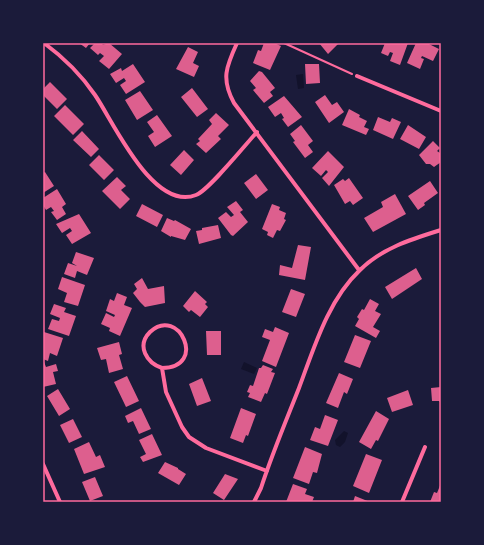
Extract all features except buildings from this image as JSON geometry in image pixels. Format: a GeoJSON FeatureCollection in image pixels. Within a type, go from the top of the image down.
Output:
{"type":"FeatureCollection","features":[{"type":"Feature","properties":{"kind":"street"},"geometry":{"type":"LineString","coordinates":[[44,43],[65,61],[95,94],[140,166],[158,185],[176,194],[188,197],[203,191],[257,132]]}},
{"type":"Feature","properties":{"kind":"street"},"geometry":{"type":"LineString","coordinates":[[237,43],[227,69],[226,86],[234,103],[359,270]]}},
{"type":"Feature","properties":{"kind":"street"},"geometry":{"type":"LineString","coordinates":[[357,76],[441,111]]}},
{"type":"Feature","properties":{"kind":"street"},"geometry":{"type":"LineString","coordinates":[[254,502],[330,312],[345,287],[359,270],[370,261],[411,240],[441,230]]}},
{"type":"Feature","properties":{"kind":"street"},"geometry":{"type":"LineString","coordinates":[[168,326],[178,330],[183,336],[186,350],[182,361],[176,366],[162,368],[154,365],[148,360],[145,354],[145,340],[154,329],[168,326]]}},
{"type":"Feature","properties":{"kind":"street"},"geometry":{"type":"LineString","coordinates":[[162,368],[166,392],[182,427],[189,437],[206,448],[266,471]]}},
{"type":"Feature","properties":{"kind":"street"},"geometry":{"type":"LineString","coordinates":[[402,502],[425,447]]}},
{"type":"Feature","properties":{"kind":"street"},"geometry":{"type":"LineString","coordinates":[[43,464],[60,502]]}},
{"type":"Feature","properties":{"kind":"path"},"geometry":{"type":"LineString","coordinates":[[284,43],[357,76]]}},
{"type":"Feature","properties":{"kind":"shaded area"},"geometry":{"type":"Polygon","coordinates":[[[303,74],[304,88],[298,89],[296,75],[303,74]]]}},
{"type":"Feature","properties":{"kind":"shaded area"},"geometry":{"type":"Polygon","coordinates":[[[244,362],[257,368],[254,374],[241,369],[244,362]]]}},
{"type":"Feature","properties":{"kind":"shaded area"},"geometry":{"type":"Polygon","coordinates":[[[344,431],[348,433],[345,442],[340,447],[336,445],[335,440],[344,431]]]}}]}
